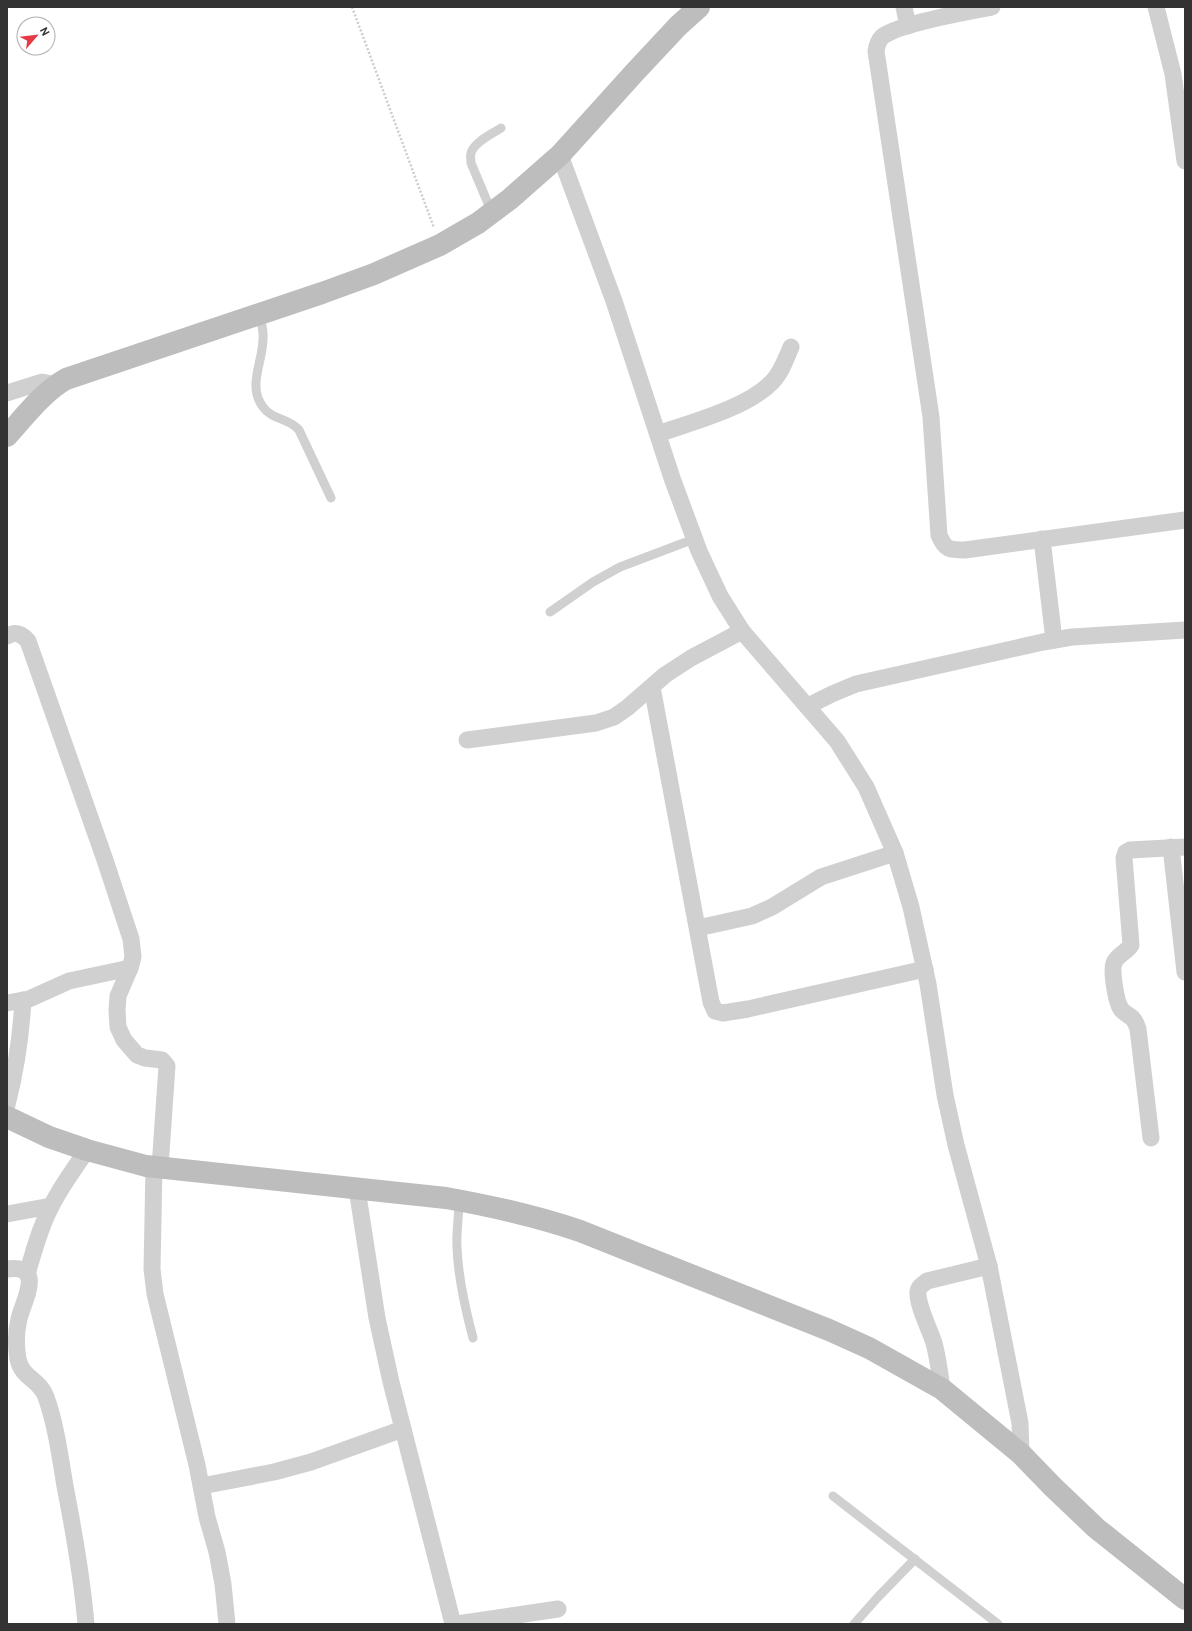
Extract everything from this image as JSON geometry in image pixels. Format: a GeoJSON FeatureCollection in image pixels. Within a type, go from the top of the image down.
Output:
{"type":"FeatureCollection","features":[{"type":"Feature","properties":{"kind":"street"},"geometry":{"type":"LineString","coordinates":[[7,436],[39,400],[62,382],[93,370],[344,285],[440,245],[478,223],[510,199],[560,155],[678,26],[699,7]]}},
{"type":"Feature","properties":{"kind":"street"},"geometry":{"type":"LineString","coordinates":[[904,7],[908,26]]}},
{"type":"Feature","properties":{"kind":"street"},"geometry":{"type":"LineString","coordinates":[[992,7],[908,26],[888,33],[877,43],[876,50],[931,417],[939,535],[944,545],[948,549],[955,550],[1185,520]]}},
{"type":"Feature","properties":{"kind":"street"},"geometry":{"type":"LineString","coordinates":[[1156,7],[1173,74],[1185,161]]}},
{"type":"Feature","properties":{"kind":"street"},"geometry":{"type":"LineString","coordinates":[[560,155],[614,300],[694,539],[720,596],[742,632],[837,741],[866,787],[895,853],[911,907],[925,969],[945,1095],[954,1138],[989,1266],[1020,1423],[1021,1454]]}},
{"type":"Feature","properties":{"kind":"street"},"geometry":{"type":"LineString","coordinates":[[658,434],[744,402],[760,393],[773,381],[791,347]]}},
{"type":"Feature","properties":{"kind":"street"},"geometry":{"type":"LineString","coordinates":[[7,393],[42,382],[62,382]]}},
{"type":"Feature","properties":{"kind":"street"},"geometry":{"type":"LineString","coordinates":[[1042,539],[1054,640]]}},
{"type":"Feature","properties":{"kind":"street"},"geometry":{"type":"LineString","coordinates":[[808,706],[832,694],[869,681],[1054,640],[1072,637],[1185,630]]}},
{"type":"Feature","properties":{"kind":"street"},"geometry":{"type":"LineString","coordinates":[[467,740],[596,723],[614,717],[665,675],[691,658],[742,632]]}},
{"type":"Feature","properties":{"kind":"street"},"geometry":{"type":"LineString","coordinates":[[7,636],[17,633],[23,635],[28,641],[105,860],[130,939],[133,956],[130,968],[118,996],[118,1027],[124,1040],[137,1055],[145,1058],[162,1060],[167,1066],[157,1167],[152,1269],[155,1294],[202,1486],[223,1584],[227,1624]]}},
{"type":"Feature","properties":{"kind":"street"},"geometry":{"type":"LineString","coordinates":[[652,687],[711,1002],[715,1012],[719,1013],[748,1009],[925,969]]}},
{"type":"Feature","properties":{"kind":"street"},"geometry":{"type":"LineString","coordinates":[[1151,1138],[1138,1029],[1132,1017],[1122,1011],[1119,1006],[1113,971],[1114,962],[1120,955],[1128,950],[1131,944],[1124,858],[1126,852],[1134,849],[1178,847],[1185,972]]}},
{"type":"Feature","properties":{"kind":"street"},"geometry":{"type":"LineString","coordinates":[[698,928],[752,916],[772,907],[821,878],[895,853]]}},
{"type":"Feature","properties":{"kind":"street"},"geometry":{"type":"LineString","coordinates":[[7,1104],[17,1064],[21,1038],[15,1002],[69,981],[130,968]]}},
{"type":"Feature","properties":{"kind":"street"},"geometry":{"type":"LineString","coordinates":[[7,1117],[49,1137],[87,1150],[146,1166],[357,1189],[493,1206],[570,1228],[829,1330],[869,1348],[942,1389],[1021,1454],[1096,1528],[1185,1599]]}},
{"type":"Feature","properties":{"kind":"street"},"geometry":{"type":"LineString","coordinates":[[86,1624],[83,1586],[58,1446],[46,1396],[41,1388],[25,1374],[21,1368],[18,1358],[17,1331],[18,1321],[29,1290],[27,1274],[42,1227],[51,1206],[65,1182],[87,1150]]}},
{"type":"Feature","properties":{"kind":"street"},"geometry":{"type":"LineString","coordinates":[[357,1189],[377,1318],[403,1429],[453,1624]]}},
{"type":"Feature","properties":{"kind":"street"},"geometry":{"type":"LineString","coordinates":[[7,1214],[51,1206]]}},
{"type":"Feature","properties":{"kind":"street"},"geometry":{"type":"LineString","coordinates":[[942,1389],[934,1342],[918,1299],[917,1291],[920,1286],[927,1281],[989,1266]]}},
{"type":"Feature","properties":{"kind":"street"},"geometry":{"type":"LineString","coordinates":[[7,1269],[15,1268],[22,1270],[27,1274]]}},
{"type":"Feature","properties":{"kind":"street"},"geometry":{"type":"LineString","coordinates":[[202,1486],[274,1472],[311,1462],[403,1429]]}},
{"type":"Feature","properties":{"kind":"street"},"geometry":{"type":"LineString","coordinates":[[457,1624],[558,1609]]}},
{"type":"Feature","properties":{"kind":"lane"},"geometry":{"type":"LineString","coordinates":[[492,213],[471,163],[470,154],[473,148],[501,128]]}},
{"type":"Feature","properties":{"kind":"lane"},"geometry":{"type":"LineString","coordinates":[[259,314],[264,340],[255,382],[256,394],[263,407],[270,415],[294,425],[298,430],[330,498]]}},
{"type":"Feature","properties":{"kind":"lane"},"geometry":{"type":"LineString","coordinates":[[550,612],[593,582],[620,566],[694,539]]}},
{"type":"Feature","properties":{"kind":"lane"},"geometry":{"type":"LineString","coordinates":[[459,1201],[457,1246],[459,1269],[462,1296],[472,1338]]}},
{"type":"Feature","properties":{"kind":"lane"},"geometry":{"type":"LineString","coordinates":[[833,1496],[998,1624]]}},
{"type":"Feature","properties":{"kind":"lane"},"geometry":{"type":"LineString","coordinates":[[854,1624],[915,1559]]}},
{"type":"Feature","properties":{"kind":"path"},"geometry":{"type":"LineString","coordinates":[[352,7],[440,245]]}}]}
